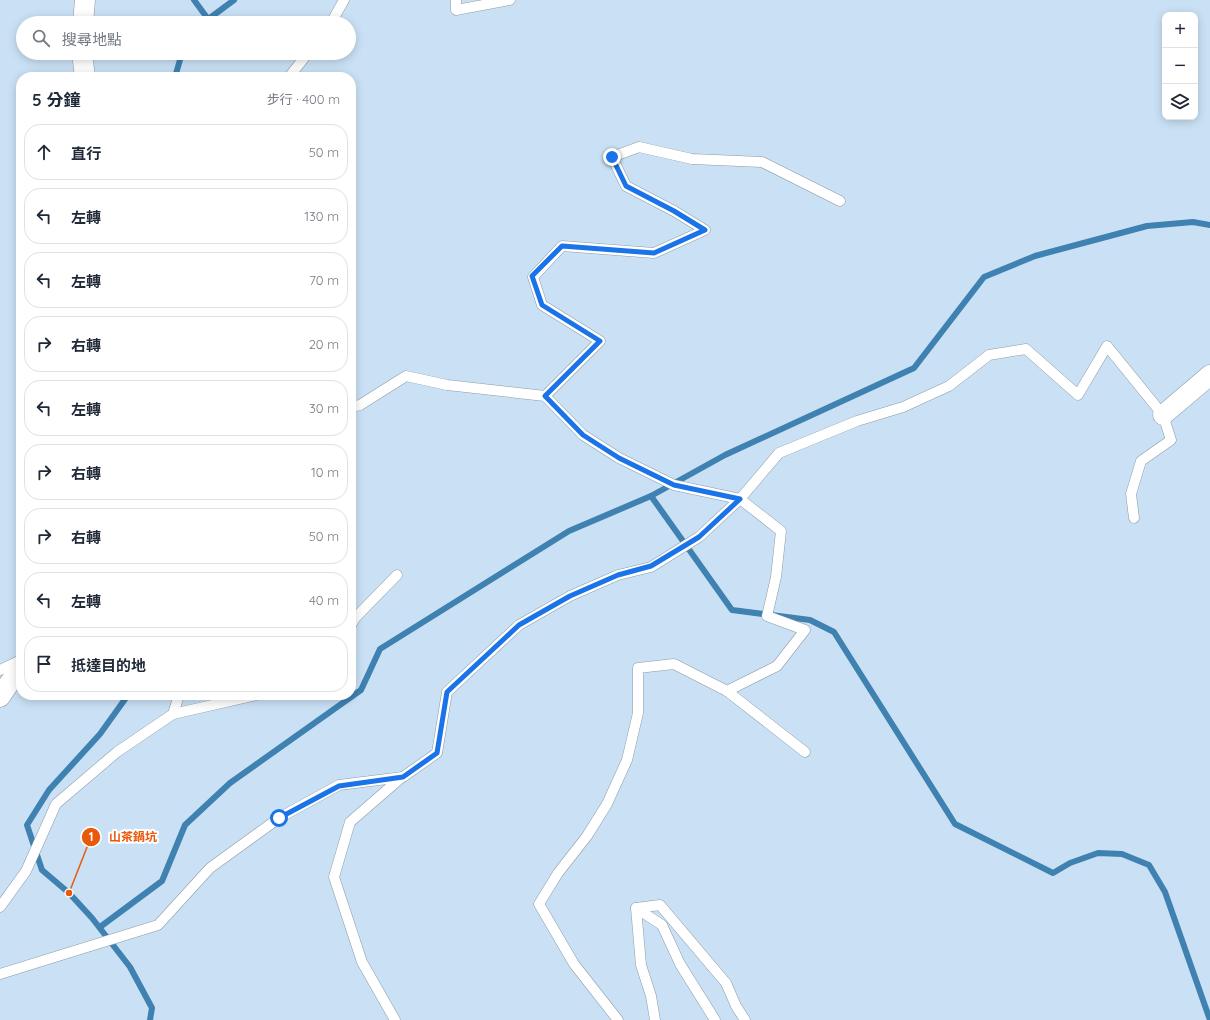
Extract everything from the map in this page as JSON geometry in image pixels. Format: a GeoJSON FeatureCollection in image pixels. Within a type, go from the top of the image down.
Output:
{"type":"FeatureCollection","features":[{"type":"Feature","properties":{"kind":"street"},"geometry":{"type":"LineString","coordinates":[[84,16],[85,0]]}},
{"type":"Feature","properties":{"kind":"street"},"geometry":{"type":"LineString","coordinates":[[83,60],[84,72]]}},
{"type":"Feature","properties":{"kind":"street"},"geometry":{"type":"LineString","coordinates":[[1164,415],[1210,375]]}},
{"type":"Feature","properties":{"kind":"street"},"geometry":{"type":"LineString","coordinates":[[0,697],[16,673]]}},
{"type":"Feature","properties":{"kind":"lane"},"geometry":{"type":"LineString","coordinates":[[335,16],[344,0]]}},
{"type":"Feature","properties":{"kind":"lane"},"geometry":{"type":"LineString","coordinates":[[456,0],[456,10],[510,0]]}},
{"type":"Feature","properties":{"kind":"lane"},"geometry":{"type":"LineString","coordinates":[[293,72],[302,60]]}},
{"type":"Feature","properties":{"kind":"lane"},"geometry":{"type":"LineString","coordinates":[[545,396],[600,341],[542,305],[532,276],[562,246],[654,253],[705,230],[674,211],[626,186],[612,157],[639,147],[692,159],[762,162],[840,201]]}},
{"type":"Feature","properties":{"kind":"lane"},"geometry":{"type":"LineString","coordinates":[[395,1020],[362,962],[334,877],[350,822],[403,777],[437,753],[447,692],[519,625],[570,596],[618,575],[651,566],[699,537],[740,499],[779,453],[857,421],[903,407],[949,386],[989,355],[1026,349],[1078,395],[1107,346],[1164,415],[1170,440],[1141,461],[1131,494],[1134,518]]}},
{"type":"Feature","properties":{"kind":"lane"},"geometry":{"type":"LineString","coordinates":[[356,406],[360,405],[406,376],[448,386],[545,396],[583,435],[619,458],[674,485],[740,499],[781,531],[776,577],[767,616],[805,630],[778,666],[727,691]]}},
{"type":"Feature","properties":{"kind":"lane"},"geometry":{"type":"LineString","coordinates":[[356,617],[397,575]]}},
{"type":"Feature","properties":{"kind":"lane"},"geometry":{"type":"LineString","coordinates":[[0,670],[16,662]]}},
{"type":"Feature","properties":{"kind":"lane"},"geometry":{"type":"LineString","coordinates":[[618,1020],[574,964],[539,904],[558,873],[587,836],[607,804],[627,760],[638,713],[638,668],[674,664],[727,691],[805,752]]}},
{"type":"Feature","properties":{"kind":"lane"},"geometry":{"type":"LineString","coordinates":[[174,714],[178,700]]}},
{"type":"Feature","properties":{"kind":"lane"},"geometry":{"type":"LineString","coordinates":[[0,907],[28,867],[56,804],[117,752],[174,714],[235,700]]}},
{"type":"Feature","properties":{"kind":"lane"},"geometry":{"type":"LineString","coordinates":[[0,974],[158,925],[210,868],[279,818],[339,786],[403,777]]}},
{"type":"Feature","properties":{"kind":"lane"},"geometry":{"type":"LineString","coordinates":[[636,908],[660,905],[726,983],[736,1006],[745,1020]]}},
{"type":"Feature","properties":{"kind":"lane"},"geometry":{"type":"LineString","coordinates":[[636,908],[641,964],[651,996],[655,1020]]}},
{"type":"Feature","properties":{"kind":"lane"},"geometry":{"type":"LineString","coordinates":[[636,908],[662,925],[680,964],[715,1020]]}},
{"type":"Feature","properties":{"kind":"shaded area"},"geometry":{"type":"Polygon","coordinates":[[[0,0],[1210,0],[1210,1020],[0,1020],[0,0]]]}},
{"type":"Feature","properties":{"kind":"waterway"},"geometry":{"type":"LineString","coordinates":[[194,0],[206,16]]}},
{"type":"Feature","properties":{"kind":"waterway"},"geometry":{"type":"LineString","coordinates":[[212,16],[234,0]]}},
{"type":"Feature","properties":{"kind":"waterway"},"geometry":{"type":"LineString","coordinates":[[176,72],[180,60]]}},
{"type":"Feature","properties":{"kind":"waterway"},"geometry":{"type":"LineString","coordinates":[[356,694],[361,690],[380,649],[569,531],[651,496],[725,455],[914,368],[984,277],[1035,256],[1147,226],[1193,222],[1210,225]]}},
{"type":"Feature","properties":{"kind":"waterway"},"geometry":{"type":"LineString","coordinates":[[651,496],[732,610],[810,620],[834,632],[955,824],[1053,873],[1070,863],[1098,853],[1122,854],[1149,865],[1165,892],[1210,1020]]}},
{"type":"Feature","properties":{"kind":"waterway"},"geometry":{"type":"LineString","coordinates":[[124,700],[100,734],[49,790],[27,825],[42,870],[69,893],[92,918],[130,967],[152,1008],[150,1020]]}},
{"type":"Feature","properties":{"kind":"waterway"},"geometry":{"type":"LineString","coordinates":[[100,927],[162,881],[185,825],[230,783],[347,700]]}},
{"type":"Feature","properties":{"kind":"place","name":"山茶鍋坑"},"geometry":{"type":"Point","coordinates":[69,893]}},
{"type":"Feature","properties":{"kind":"route"},"geometry":{"type":"LineString","coordinates":[[279,818],[339,786],[403,777],[437,753],[447,692],[482,657],[519,625],[570,596],[618,575],[651,566],[699,537],[740,499],[674,485],[619,458],[583,435],[545,396],[600,341],[542,305],[532,276],[562,246],[654,253],[705,230],[674,211],[626,186],[612,157]]}}]}
